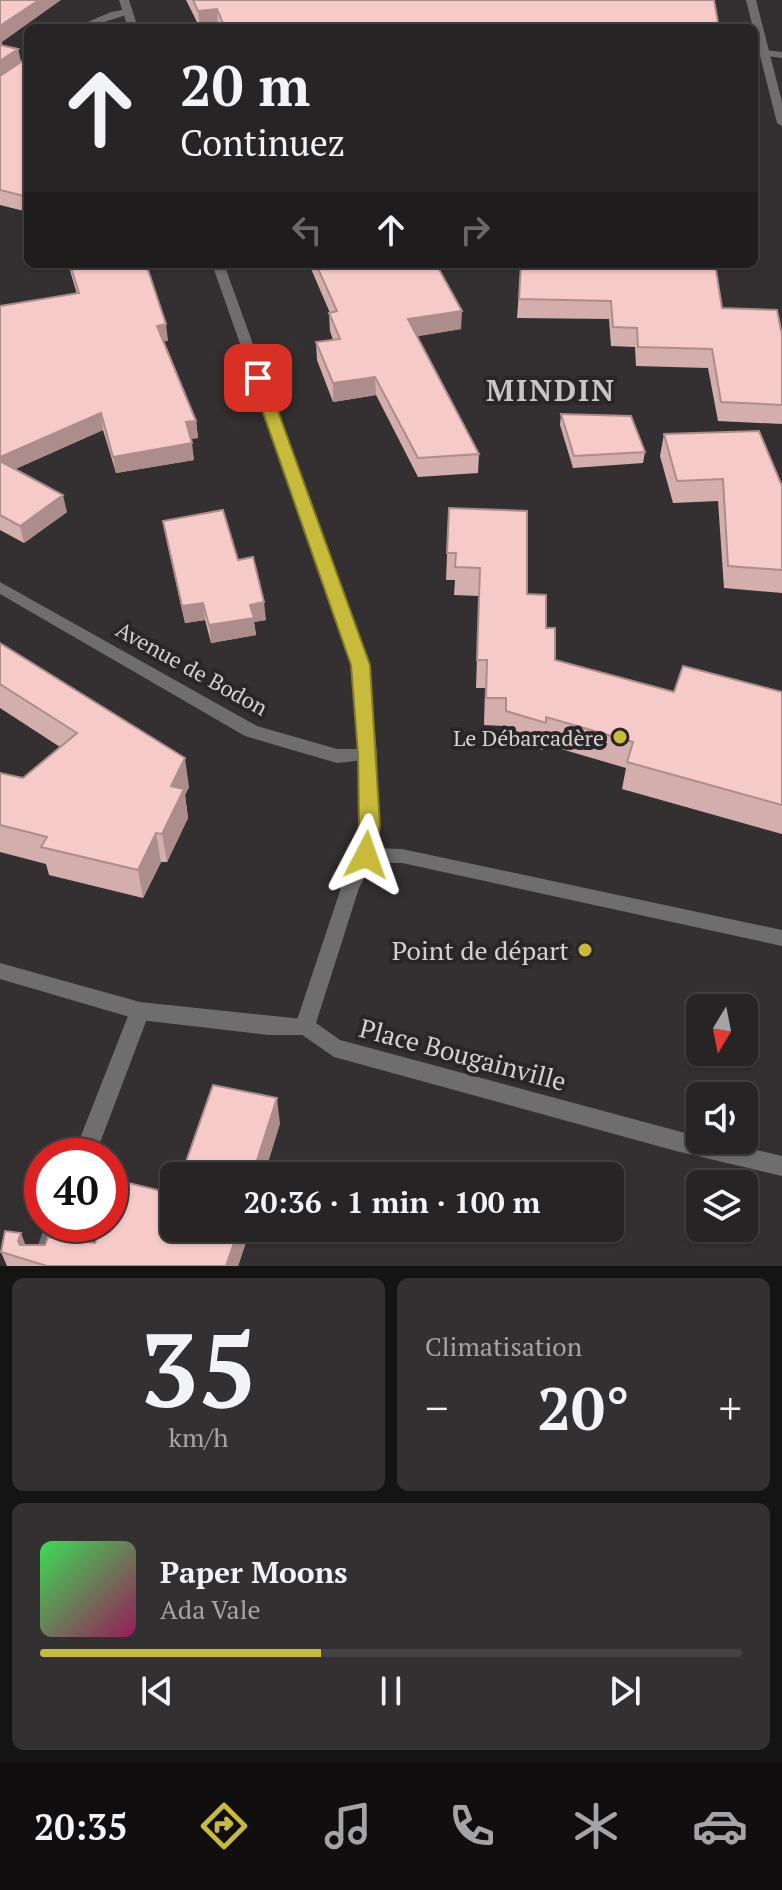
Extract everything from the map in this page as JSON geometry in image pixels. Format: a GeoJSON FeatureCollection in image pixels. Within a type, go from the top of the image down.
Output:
{"type":"FeatureCollection","features":[{"type":"Feature","properties":{"kind":"street"},"geometry":{"type":"LineString","coordinates":[[124,0],[132,24]]}},
{"type":"Feature","properties":{"kind":"street"},"geometry":{"type":"LineString","coordinates":[[751,0],[757,24]]}},
{"type":"Feature","properties":{"kind":"street"},"geometry":{"type":"LineString","coordinates":[[89,24],[128,12]]}},
{"type":"Feature","properties":{"kind":"street"},"geometry":{"type":"LineString","coordinates":[[758,29],[782,123]]}},
{"type":"Feature","properties":{"kind":"street"},"geometry":{"type":"LineString","coordinates":[[764,53],[782,55]]}},
{"type":"Feature","properties":{"kind":"street"},"geometry":{"type":"LineString","coordinates":[[0,971],[140,1011],[269,1026],[305,1026],[350,888],[366,855],[370,825],[361,665],[219,268]]}},
{"type":"Feature","properties":{"kind":"street","name":"Avenue de Bodon"},"geometry":{"type":"LineString","coordinates":[[0,587],[251,731],[337,756],[368,754]]}},
{"type":"Feature","properties":{"kind":"street"},"geometry":{"type":"LineString","coordinates":[[366,855],[402,856],[782,938]]}},
{"type":"Feature","properties":{"kind":"street"},"geometry":{"type":"LineString","coordinates":[[91,1138],[140,1011]]}},
{"type":"Feature","properties":{"kind":"street","name":"Place Bougainville"},"geometry":{"type":"LineString","coordinates":[[305,1026],[334,1048],[676,1141],[782,1166]]}},
{"type":"Feature","properties":{"kind":"street"},"geometry":{"type":"LineString","coordinates":[[41,1266],[50,1242]]}},
{"type":"Feature","properties":{"kind":"building"},"geometry":{"type":"Polygon","coordinates":[[[0,0],[39,0],[0,26],[0,0]]]}},
{"type":"Feature","properties":{"kind":"building"},"geometry":{"type":"Polygon","coordinates":[[[193,0],[714,0],[718,24],[223,24],[217,9],[198,11],[193,0]]]}},
{"type":"Feature","properties":{"kind":"building"},"geometry":{"type":"Polygon","coordinates":[[[0,45],[18,49],[0,61],[0,45]]]}},
{"type":"Feature","properties":{"kind":"building"},"geometry":{"type":"Polygon","coordinates":[[[24,60],[24,196],[0,190],[0,76],[24,60]]]}},
{"type":"Feature","properties":{"kind":"building"},"geometry":{"type":"Polygon","coordinates":[[[71,268],[147,268],[166,324],[157,326],[196,421],[186,422],[192,443],[113,457],[101,413],[0,457],[0,306],[79,293],[71,268]]]}},
{"type":"Feature","properties":{"kind":"building"},"geometry":{"type":"Polygon","coordinates":[[[318,268],[438,268],[462,311],[408,319],[479,454],[418,458],[375,377],[333,383],[316,342],[340,339],[329,313],[337,311],[318,268]]]}},
{"type":"Feature","properties":{"kind":"building"},"geometry":{"type":"Polygon","coordinates":[[[521,268],[716,268],[722,308],[777,310],[782,335],[782,405],[721,402],[712,349],[638,347],[637,328],[613,327],[611,301],[519,299],[521,268]]]}},
{"type":"Feature","properties":{"kind":"building"},"geometry":{"type":"Polygon","coordinates":[[[561,414],[631,416],[645,452],[574,456],[561,414]]]}},
{"type":"Feature","properties":{"kind":"building"},"geometry":{"type":"Polygon","coordinates":[[[759,431],[782,486],[782,570],[728,566],[723,479],[677,481],[664,434],[759,431]]]}},
{"type":"Feature","properties":{"kind":"building"},"geometry":{"type":"Polygon","coordinates":[[[0,461],[63,495],[20,526],[0,515],[0,461]]]}},
{"type":"Feature","properties":{"kind":"building"},"geometry":{"type":"Polygon","coordinates":[[[449,508],[527,511],[527,594],[546,595],[546,628],[555,628],[555,660],[674,692],[683,666],[782,692],[782,805],[627,762],[633,742],[546,717],[546,723],[506,711],[506,698],[486,698],[487,660],[477,660],[480,568],[455,567],[456,553],[447,553],[449,508]]]}},
{"type":"Feature","properties":{"kind":"building"},"geometry":{"type":"Polygon","coordinates":[[[223,510],[238,560],[253,557],[264,602],[250,605],[254,618],[209,625],[203,603],[182,606],[163,521],[223,510]]]}},
{"type":"Feature","properties":{"kind":"building"},"geometry":{"type":"Polygon","coordinates":[[[0,643],[185,758],[171,786],[184,789],[162,834],[156,833],[138,870],[41,847],[47,837],[0,825],[0,773],[23,778],[77,733],[0,684],[0,643]]]}},
{"type":"Feature","properties":{"kind":"building"},"geometry":{"type":"Polygon","coordinates":[[[213,1085],[277,1098],[256,1162],[186,1162],[213,1085]]]}},
{"type":"Feature","properties":{"kind":"building"},"geometry":{"type":"Polygon","coordinates":[[[128,1183],[160,1191],[160,1242],[234,1242],[226,1266],[47,1266],[1,1252],[5,1231],[21,1233],[20,1245],[128,1242],[128,1183]]]}},
{"type":"Feature","properties":{"kind":"place","name":"Le Débarcadère"},"geometry":{"type":"Point","coordinates":[620,737]}},
{"type":"Feature","properties":{"kind":"place","name":"Point de départ"},"geometry":{"type":"Point","coordinates":[585,950]}},
{"type":"Feature","properties":{"kind":"district","name":"MINDIN"},"geometry":{"type":"Point","coordinates":[551,390]}},
{"type":"Feature","properties":{"kind":"route"},"geometry":{"type":"LineString","coordinates":[[258,378],[361,665],[370,825],[366,855]]}}]}
